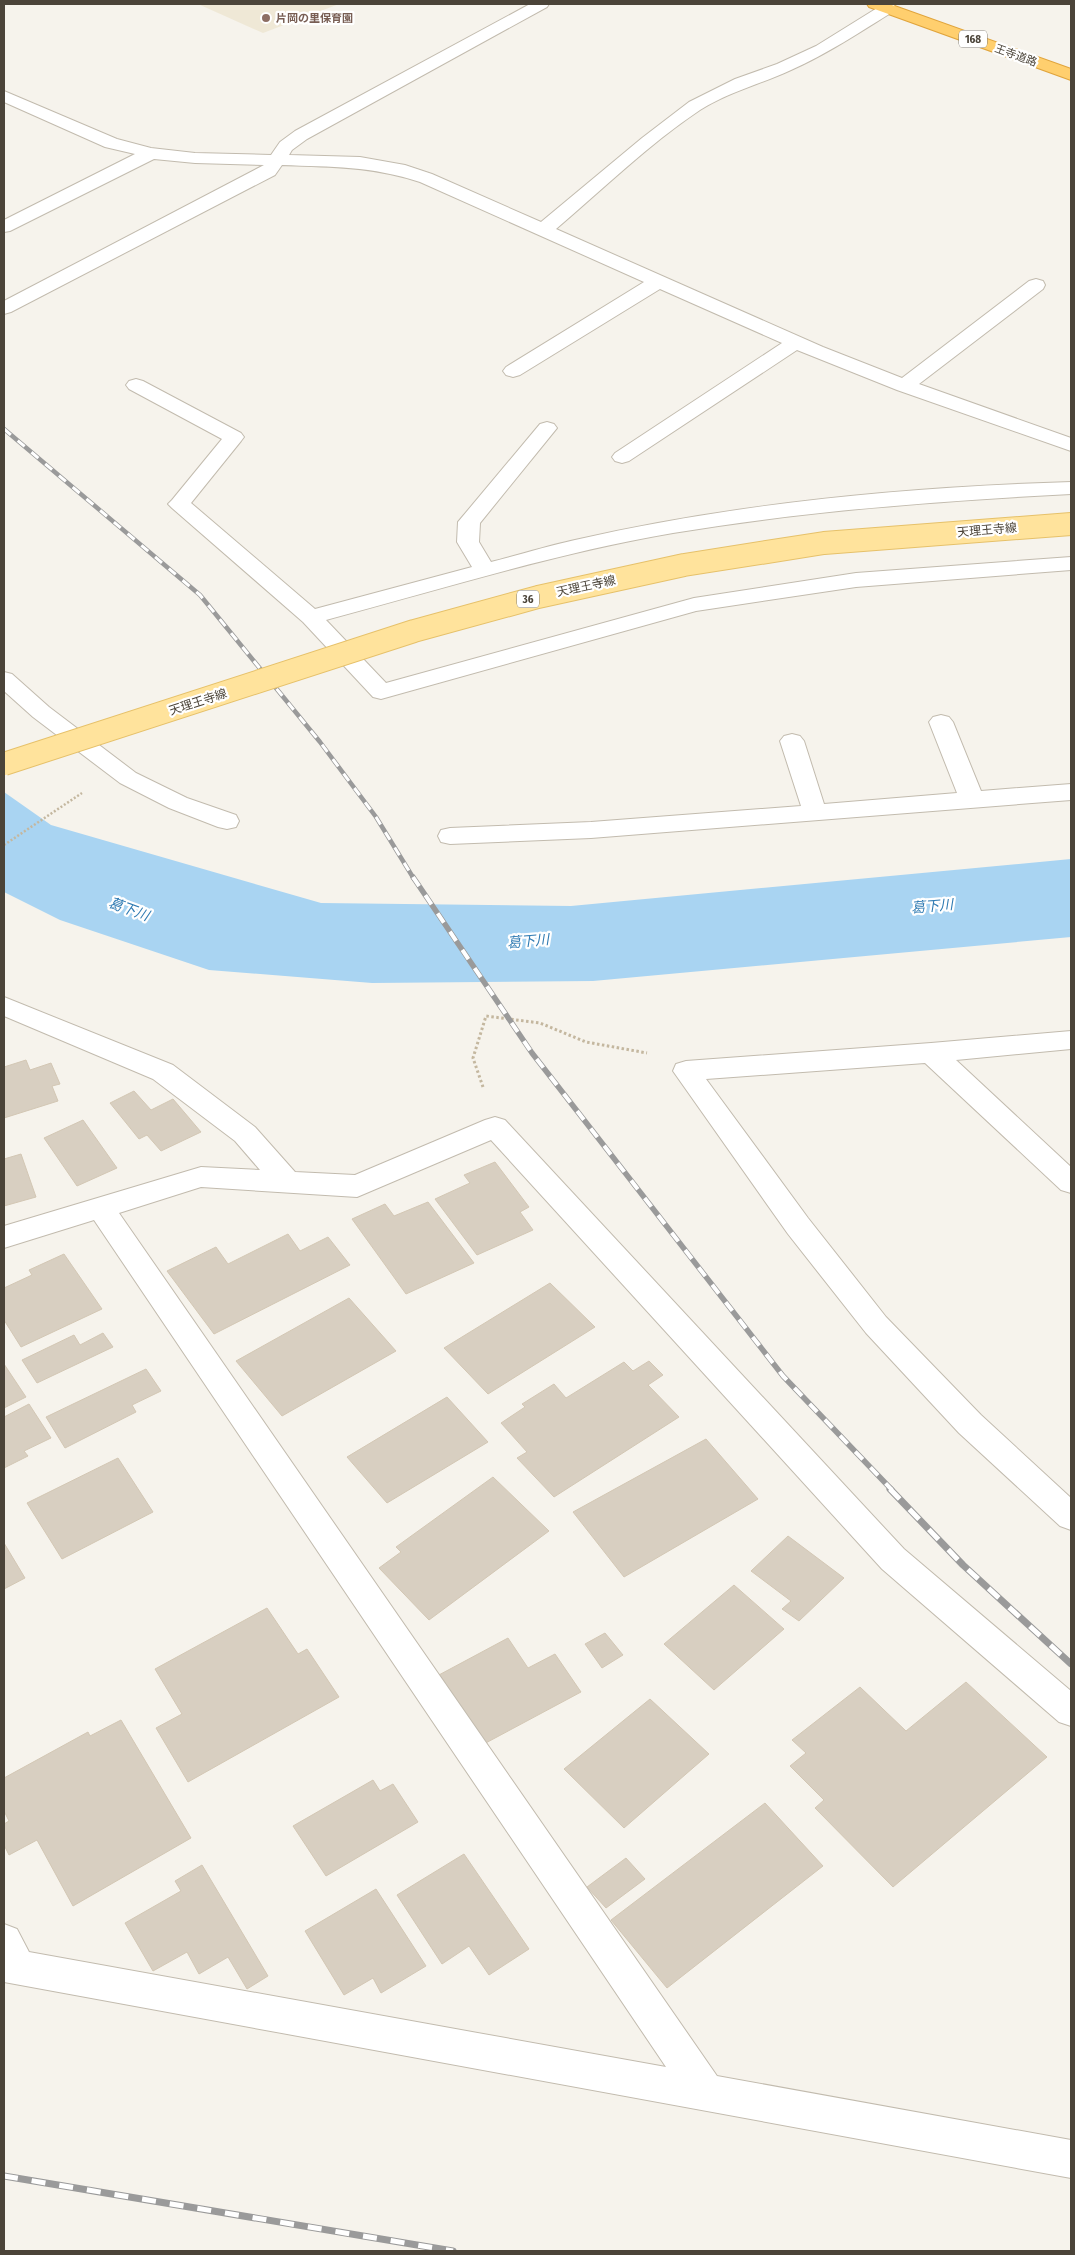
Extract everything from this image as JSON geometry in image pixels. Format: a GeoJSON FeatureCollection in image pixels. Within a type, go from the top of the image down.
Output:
{"type":"FeatureCollection","features":[{"type":"Feature","properties":{"kind":"highway","name":"王寺道路"},"geometry":{"type":"LineString","coordinates":[[882,6],[1071,75]]}},
{"type":"Feature","properties":{"kind":"main road","name":"天理王寺線"},"geometry":{"type":"LineString","coordinates":[[4,764],[414,631],[538,597],[684,565],[824,544],[1071,524]]}},
{"type":"Feature","properties":{"kind":"street"},"geometry":{"type":"LineString","coordinates":[[4,308],[268,171],[286,146],[301,135],[541,4]]}},
{"type":"Feature","properties":{"kind":"street"},"geometry":{"type":"LineString","coordinates":[[542,230],[648,142],[695,106],[741,83],[783,68],[822,49],[882,6]]}},
{"type":"Feature","properties":{"kind":"street"},"geometry":{"type":"LineString","coordinates":[[4,96],[111,143],[151,153],[195,158],[360,162],[399,169],[426,178],[796,342],[904,386],[1071,445]]}},
{"type":"Feature","properties":{"kind":"street"},"geometry":{"type":"LineString","coordinates":[[4,227],[151,153]]}},
{"type":"Feature","properties":{"kind":"street"},"geometry":{"type":"LineString","coordinates":[[513,371],[657,282]]}},
{"type":"Feature","properties":{"kind":"street"},"geometry":{"type":"LineString","coordinates":[[904,386],[1036,285]]}},
{"type":"Feature","properties":{"kind":"street"},"geometry":{"type":"LineString","coordinates":[[622,457],[796,342]]}},
{"type":"Feature","properties":{"kind":"street"},"geometry":{"type":"LineString","coordinates":[[136,385],[234,437],[179,504],[311,617],[381,692],[694,605],[856,580],[1071,564]]}},
{"type":"Feature","properties":{"kind":"street"},"geometry":{"type":"LineString","coordinates":[[484,569],[468,542],[469,522],[548,428]]}},
{"type":"Feature","properties":{"kind":"street"},"geometry":{"type":"LineString","coordinates":[[311,617],[484,569],[586,544],[673,527],[822,504],[1071,488]]}},
{"type":"Feature","properties":{"kind":"street"},"geometry":{"type":"LineString","coordinates":[[4,679],[41,712],[128,778],[178,803],[228,821]]}},
{"type":"Feature","properties":{"kind":"street"},"geometry":{"type":"LineString","coordinates":[[941,722],[972,800]]}},
{"type":"Feature","properties":{"kind":"street"},"geometry":{"type":"LineString","coordinates":[[792,741],[815,812]]}},
{"type":"Feature","properties":{"kind":"street"},"geometry":{"type":"LineString","coordinates":[[450,836],[591,830],[1071,792]]}},
{"type":"Feature","properties":{"kind":"street"},"geometry":{"type":"LineString","coordinates":[[4,1006],[163,1072],[245,1134],[287,1182]]}},
{"type":"Feature","properties":{"kind":"street"},"geometry":{"type":"LineString","coordinates":[[686,1071],[932,1053],[1071,1040]]}},
{"type":"Feature","properties":{"kind":"street"},"geometry":{"type":"LineString","coordinates":[[932,1053],[1071,1183]]}},
{"type":"Feature","properties":{"kind":"street"},"geometry":{"type":"LineString","coordinates":[[686,1071],[798,1226],[876,1325],[970,1424],[1071,1517]]}},
{"type":"Feature","properties":{"kind":"street"},"geometry":{"type":"LineString","coordinates":[[4,1237],[100,1206],[201,1178],[358,1186],[496,1127],[893,1558],[1071,1710]]}},
{"type":"Feature","properties":{"kind":"street"},"geometry":{"type":"LineString","coordinates":[[100,1206],[706,2093]]}},
{"type":"Feature","properties":{"kind":"street"},"geometry":{"type":"LineString","coordinates":[[8,1957],[706,2093],[1071,2159]]}},
{"type":"Feature","properties":{"kind":"path"},"geometry":{"type":"LineString","coordinates":[[4,845],[82,792]]}},
{"type":"Feature","properties":{"kind":"path"},"geometry":{"type":"LineString","coordinates":[[473,1058],[486,1016],[540,1022],[586,1042],[650,1054],[686,1071]]}},
{"type":"Feature","properties":{"kind":"shaded area","name":"片岡の里保育園"},"geometry":{"type":"Polygon","coordinates":[[[198,4],[339,4],[263,33],[198,4]]]}},
{"type":"Feature","properties":{"kind":"water","name":"葛下川"},"geometry":{"type":"Polygon","coordinates":[[[4,792],[51,825],[321,903],[571,906],[1071,859],[1071,937],[593,981],[372,983],[209,970],[60,920],[4,892],[4,792]]]}},
{"type":"Feature","properties":{"kind":"building"},"geometry":{"type":"Polygon","coordinates":[[[26,1060],[30,1070],[51,1063],[60,1084],[52,1086],[58,1101],[4,1118],[4,1067],[26,1060]]]}},
{"type":"Feature","properties":{"kind":"building"},"geometry":{"type":"Polygon","coordinates":[[[134,1091],[151,1110],[173,1099],[201,1132],[161,1151],[147,1135],[139,1139],[110,1103],[134,1091]]]}},
{"type":"Feature","properties":{"kind":"building"},"geometry":{"type":"Polygon","coordinates":[[[83,1120],[117,1168],[77,1186],[44,1138],[83,1120]]]}},
{"type":"Feature","properties":{"kind":"building"},"geometry":{"type":"Polygon","coordinates":[[[21,1154],[36,1197],[4,1206],[4,1159],[21,1154]]]}},
{"type":"Feature","properties":{"kind":"building"},"geometry":{"type":"Polygon","coordinates":[[[495,1162],[529,1207],[520,1212],[533,1230],[477,1255],[435,1199],[470,1183],[464,1175],[495,1162]]]}},
{"type":"Feature","properties":{"kind":"building"},"geometry":{"type":"Polygon","coordinates":[[[428,1202],[474,1263],[406,1294],[352,1219],[385,1204],[394,1216],[428,1202]]]}},
{"type":"Feature","properties":{"kind":"building"},"geometry":{"type":"Polygon","coordinates":[[[288,1234],[300,1251],[328,1237],[350,1265],[214,1334],[167,1271],[216,1247],[228,1264],[288,1234]]]}},
{"type":"Feature","properties":{"kind":"building"},"geometry":{"type":"Polygon","coordinates":[[[64,1254],[102,1309],[21,1347],[4,1320],[4,1288],[32,1275],[29,1270],[64,1254]]]}},
{"type":"Feature","properties":{"kind":"building"},"geometry":{"type":"Polygon","coordinates":[[[550,1283],[595,1327],[488,1394],[444,1348],[550,1283]]]}},
{"type":"Feature","properties":{"kind":"building"},"geometry":{"type":"Polygon","coordinates":[[[349,1298],[396,1351],[282,1416],[236,1361],[349,1298]]]}},
{"type":"Feature","properties":{"kind":"building"},"geometry":{"type":"Polygon","coordinates":[[[103,1333],[113,1347],[37,1383],[22,1360],[74,1335],[80,1345],[103,1333]]]}},
{"type":"Feature","properties":{"kind":"building"},"geometry":{"type":"Polygon","coordinates":[[[649,1361],[663,1375],[648,1385],[679,1417],[554,1497],[517,1458],[527,1452],[501,1423],[525,1407],[522,1404],[554,1384],[566,1398],[624,1362],[633,1371],[649,1361]]]}},
{"type":"Feature","properties":{"kind":"building"},"geometry":{"type":"Polygon","coordinates":[[[4,1364],[26,1397],[4,1408],[4,1364]]]}},
{"type":"Feature","properties":{"kind":"building"},"geometry":{"type":"Polygon","coordinates":[[[146,1369],[161,1391],[132,1405],[136,1412],[65,1448],[46,1417],[146,1369]]]}},
{"type":"Feature","properties":{"kind":"building"},"geometry":{"type":"Polygon","coordinates":[[[447,1397],[488,1442],[387,1503],[347,1457],[447,1397]]]}},
{"type":"Feature","properties":{"kind":"building"},"geometry":{"type":"Polygon","coordinates":[[[29,1404],[51,1438],[24,1451],[28,1456],[4,1468],[4,1417],[29,1404]]]}},
{"type":"Feature","properties":{"kind":"building"},"geometry":{"type":"Polygon","coordinates":[[[706,1439],[758,1499],[624,1577],[573,1512],[706,1439]]]}},
{"type":"Feature","properties":{"kind":"building"},"geometry":{"type":"Polygon","coordinates":[[[118,1458],[153,1512],[62,1559],[27,1503],[118,1458]]]}},
{"type":"Feature","properties":{"kind":"building"},"geometry":{"type":"Polygon","coordinates":[[[493,1477],[549,1531],[429,1620],[379,1568],[401,1552],[396,1547],[493,1477]]]}},
{"type":"Feature","properties":{"kind":"building"},"geometry":{"type":"Polygon","coordinates":[[[788,1536],[844,1578],[799,1621],[782,1609],[791,1601],[751,1571],[788,1536]]]}},
{"type":"Feature","properties":{"kind":"building"},"geometry":{"type":"Polygon","coordinates":[[[4,1543],[25,1578],[4,1589],[4,1543]]]}},
{"type":"Feature","properties":{"kind":"building"},"geometry":{"type":"Polygon","coordinates":[[[734,1585],[784,1629],[714,1690],[664,1644],[734,1585]]]}},
{"type":"Feature","properties":{"kind":"building"},"geometry":{"type":"Polygon","coordinates":[[[267,1608],[298,1654],[307,1649],[339,1697],[188,1782],[156,1728],[182,1714],[155,1669],[267,1608]]]}},
{"type":"Feature","properties":{"kind":"building"},"geometry":{"type":"Polygon","coordinates":[[[605,1633],[623,1655],[602,1668],[585,1644],[605,1633]]]}},
{"type":"Feature","properties":{"kind":"building"},"geometry":{"type":"Polygon","coordinates":[[[508,1638],[528,1668],[555,1654],[581,1692],[482,1745],[437,1676],[508,1638]]]}},
{"type":"Feature","properties":{"kind":"building"},"geometry":{"type":"Polygon","coordinates":[[[966,1682],[1047,1757],[893,1887],[815,1808],[824,1800],[790,1766],[806,1753],[792,1740],[860,1687],[906,1731],[966,1682]]]}},
{"type":"Feature","properties":{"kind":"building"},"geometry":{"type":"Polygon","coordinates":[[[650,1699],[709,1754],[624,1828],[564,1769],[650,1699]]]}},
{"type":"Feature","properties":{"kind":"building"},"geometry":{"type":"Polygon","coordinates":[[[121,1720],[191,1838],[73,1906],[37,1840],[9,1855],[4,1845],[4,1824],[9,1821],[4,1811],[4,1778],[88,1732],[90,1736],[121,1720]]]}},
{"type":"Feature","properties":{"kind":"building"},"geometry":{"type":"Polygon","coordinates":[[[373,1780],[380,1791],[393,1784],[418,1822],[326,1876],[293,1826],[373,1780]]]}},
{"type":"Feature","properties":{"kind":"building"},"geometry":{"type":"Polygon","coordinates":[[[765,1803],[823,1866],[667,1988],[611,1920],[765,1803]]]}},
{"type":"Feature","properties":{"kind":"building"},"geometry":{"type":"Polygon","coordinates":[[[464,1854],[529,1949],[489,1975],[469,1946],[442,1964],[397,1895],[464,1854]]]}},
{"type":"Feature","properties":{"kind":"building"},"geometry":{"type":"Polygon","coordinates":[[[626,1858],[645,1879],[606,1908],[587,1887],[626,1858]]]}},
{"type":"Feature","properties":{"kind":"building"},"geometry":{"type":"Polygon","coordinates":[[[202,1865],[268,1976],[247,1989],[228,1957],[199,1974],[187,1952],[153,1971],[125,1923],[181,1891],[175,1881],[202,1865]]]}},
{"type":"Feature","properties":{"kind":"building"},"geometry":{"type":"Polygon","coordinates":[[[376,1889],[426,1966],[381,1993],[373,1978],[344,1995],[305,1931],[376,1889]]]}},
{"type":"Feature","properties":{"kind":"railway"},"geometry":{"type":"LineString","coordinates":[[4,429],[200,595],[320,742],[376,817],[414,879]]}},
{"type":"Feature","properties":{"kind":"railway"},"geometry":{"type":"LineString","coordinates":[[413,877],[532,1053],[783,1376],[892,1490]]}},
{"type":"Feature","properties":{"kind":"railway"},"geometry":{"type":"LineString","coordinates":[[890,1489],[963,1565],[1071,1664]]}},
{"type":"Feature","properties":{"kind":"railway"},"geometry":{"type":"LineString","coordinates":[[4,2176],[453,2251]]}},
{"type":"Feature","properties":{"kind":"place","name":"片岡の里保育園"},"geometry":{"type":"Point","coordinates":[266,18]}}]}
